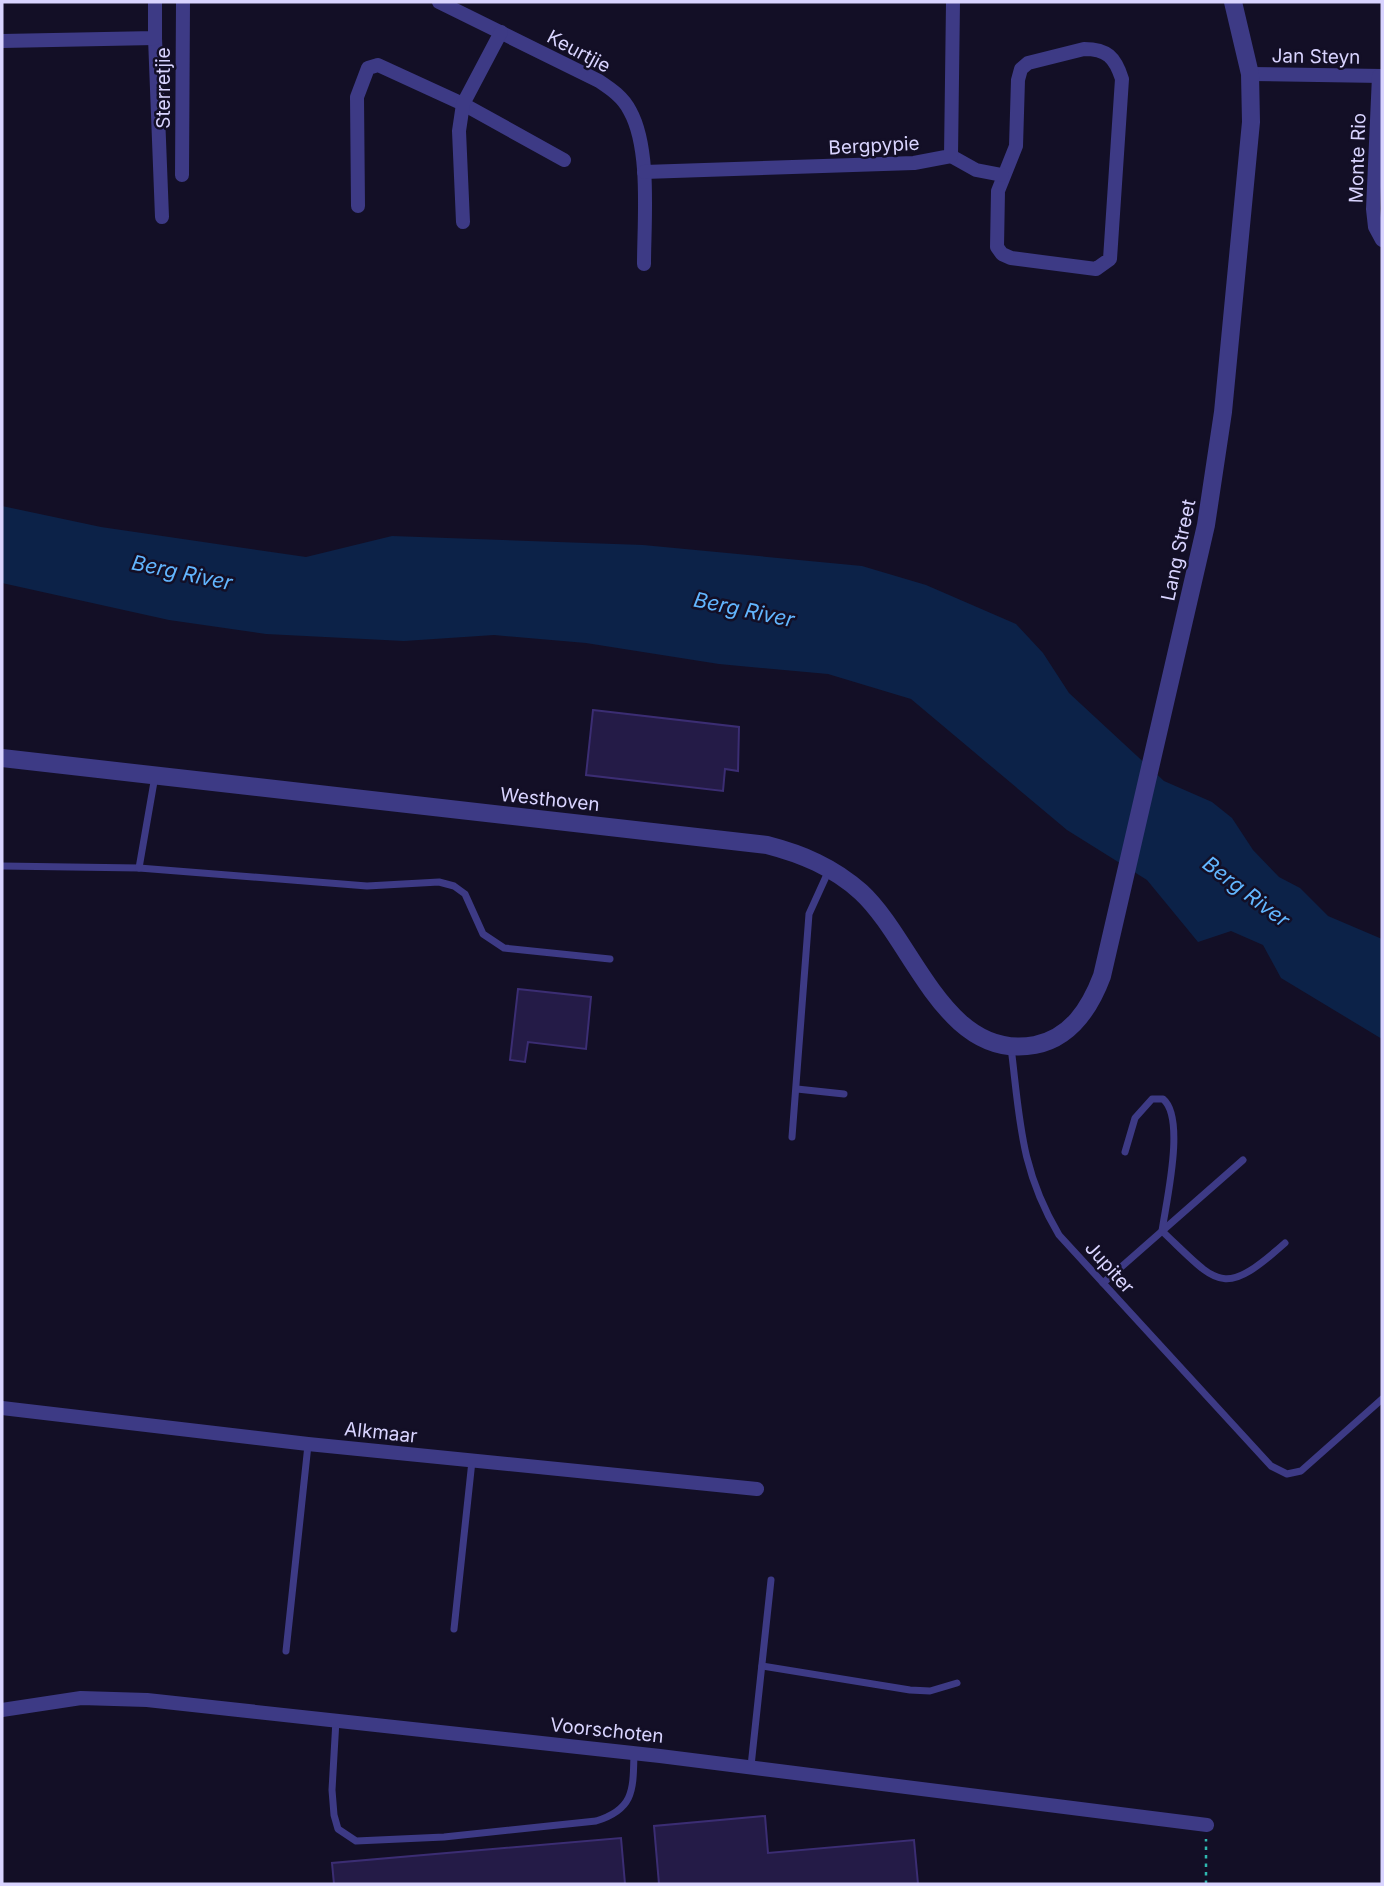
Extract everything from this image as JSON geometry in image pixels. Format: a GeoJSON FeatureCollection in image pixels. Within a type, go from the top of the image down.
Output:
{"type":"FeatureCollection","features":[{"type":"Feature","properties":{"kind":"street"},"geometry":{"type":"LineString","coordinates":[[155,2],[162,217]]}},
{"type":"Feature","properties":{"kind":"street","name":"Sterretjie"},"geometry":{"type":"LineString","coordinates":[[182,175],[183,2]]}},
{"type":"Feature","properties":{"kind":"street","name":"Keurtjie"},"geometry":{"type":"LineString","coordinates":[[439,2],[598,81],[618,94],[631,112],[643,172],[644,264]]}},
{"type":"Feature","properties":{"kind":"street"},"geometry":{"type":"LineString","coordinates":[[953,2],[951,156],[976,170],[1002,175]]}},
{"type":"Feature","properties":{"kind":"street","name":"Lang Street"},"geometry":{"type":"LineString","coordinates":[[1011,1047],[1041,1044],[1057,1037],[1084,1013],[1102,976],[1206,525],[1233,328],[1251,122],[1250,74],[1233,2]]}},
{"type":"Feature","properties":{"kind":"street"},"geometry":{"type":"LineString","coordinates":[[463,222],[459,131],[463,104],[501,32]]}},
{"type":"Feature","properties":{"kind":"street"},"geometry":{"type":"LineString","coordinates":[[2,41],[155,38]]}},
{"type":"Feature","properties":{"kind":"street"},"geometry":{"type":"LineString","coordinates":[[1084,49],[1098,49],[1109,53],[1117,63],[1122,95],[1112,249],[1105,265],[1096,269],[1084,268],[1002,254],[997,247],[996,227],[1002,175],[1016,146],[1018,80],[1021,69],[1028,63],[1084,49]]}},
{"type":"Feature","properties":{"kind":"street"},"geometry":{"type":"LineString","coordinates":[[358,206],[356,97],[368,68],[387,66],[564,160]]}},
{"type":"Feature","properties":{"kind":"street","name":"Jan Steyn"},"geometry":{"type":"LineString","coordinates":[[1250,74],[1381,76]]}},
{"type":"Feature","properties":{"kind":"street","name":"Monte Rio"},"geometry":{"type":"LineString","coordinates":[[1381,76],[1373,209],[1375,228],[1382,240]]}},
{"type":"Feature","properties":{"kind":"street","name":"Bergpypie"},"geometry":{"type":"LineString","coordinates":[[643,172],[914,163],[951,156]]}},
{"type":"Feature","properties":{"kind":"street","name":"Westhoven"},"geometry":{"type":"LineString","coordinates":[[2,758],[766,845],[796,853],[829,869],[878,910],[944,1006],[960,1023],[993,1043],[1011,1047]]}},
{"type":"Feature","properties":{"kind":"street","name":"Alkmaar"},"geometry":{"type":"LineString","coordinates":[[2,1408],[308,1444],[757,1489]]}},
{"type":"Feature","properties":{"kind":"street","name":"Voorschoten"},"geometry":{"type":"LineString","coordinates":[[2,1710],[81,1698],[113,1697],[751,1766],[1206,1825]]}},
{"type":"Feature","properties":{"kind":"lane"},"geometry":{"type":"LineString","coordinates":[[139,868],[155,776]]}},
{"type":"Feature","properties":{"kind":"lane"},"geometry":{"type":"LineString","coordinates":[[2,866],[139,868],[367,886],[439,882],[454,886],[465,894],[483,934],[504,948],[610,959]]}},
{"type":"Feature","properties":{"kind":"lane"},"geometry":{"type":"LineString","coordinates":[[792,1137],[809,914],[829,869]]}},
{"type":"Feature","properties":{"kind":"lane","name":"Jupiter"},"geometry":{"type":"LineString","coordinates":[[1011,1047],[1029,1176],[1041,1205],[1059,1235],[1271,1466],[1287,1474],[1301,1471],[1382,1399]]}},
{"type":"Feature","properties":{"kind":"lane"},"geometry":{"type":"LineString","coordinates":[[797,1089],[844,1094]]}},
{"type":"Feature","properties":{"kind":"lane"},"geometry":{"type":"LineString","coordinates":[[1125,1152],[1135,1118],[1152,1099],[1163,1099],[1172,1112],[1175,1132],[1162,1231]]}},
{"type":"Feature","properties":{"kind":"lane"},"geometry":{"type":"LineString","coordinates":[[1103,1283],[1243,1160]]}},
{"type":"Feature","properties":{"kind":"lane"},"geometry":{"type":"LineString","coordinates":[[1162,1231],[1198,1265],[1226,1279],[1239,1279],[1254,1270],[1285,1243]]}},
{"type":"Feature","properties":{"kind":"lane"},"geometry":{"type":"LineString","coordinates":[[286,1651],[308,1444]]}},
{"type":"Feature","properties":{"kind":"lane"},"geometry":{"type":"LineString","coordinates":[[454,1629],[472,1460]]}},
{"type":"Feature","properties":{"kind":"lane"},"geometry":{"type":"LineString","coordinates":[[751,1766],[771,1580]]}},
{"type":"Feature","properties":{"kind":"lane"},"geometry":{"type":"LineString","coordinates":[[762,1666],[910,1690],[930,1691],[957,1683]]}},
{"type":"Feature","properties":{"kind":"lane"},"geometry":{"type":"LineString","coordinates":[[336,1720],[334,1815],[338,1829],[356,1841],[444,1837],[596,1821],[612,1816],[630,1797],[634,1753]]}},
{"type":"Feature","properties":{"kind":"path"},"geometry":{"type":"LineString","coordinates":[[1206,1825],[1206,1884]]}},
{"type":"Feature","properties":{"kind":"water","name":"Berg River"},"geometry":{"type":"Polygon","coordinates":[[[2,506],[101,527],[306,557],[392,536],[643,545],[862,566],[926,585],[1016,624],[1043,653],[1069,693],[1164,781],[1212,802],[1232,818],[1253,850],[1279,877],[1300,888],[1328,916],[1382,939],[1382,1039],[1281,978],[1263,945],[1231,931],[1198,942],[1147,880],[1067,830],[911,699],[828,674],[719,664],[586,643],[494,635],[404,641],[266,634],[169,620],[2,583],[2,506]]]}},
{"type":"Feature","properties":{"kind":"building"},"geometry":{"type":"Polygon","coordinates":[[[593,710],[739,727],[738,771],[725,769],[723,791],[586,775],[593,710]]]}},
{"type":"Feature","properties":{"kind":"building"},"geometry":{"type":"Polygon","coordinates":[[[518,989],[591,997],[586,1049],[528,1042],[525,1062],[510,1060],[518,989]]]}},
{"type":"Feature","properties":{"kind":"building"},"geometry":{"type":"Polygon","coordinates":[[[765,1816],[768,1853],[914,1840],[918,1884],[659,1884],[654,1826],[765,1816]]]}},
{"type":"Feature","properties":{"kind":"building"},"geometry":{"type":"Polygon","coordinates":[[[621,1838],[625,1884],[334,1884],[332,1863],[621,1838]]]}}]}
